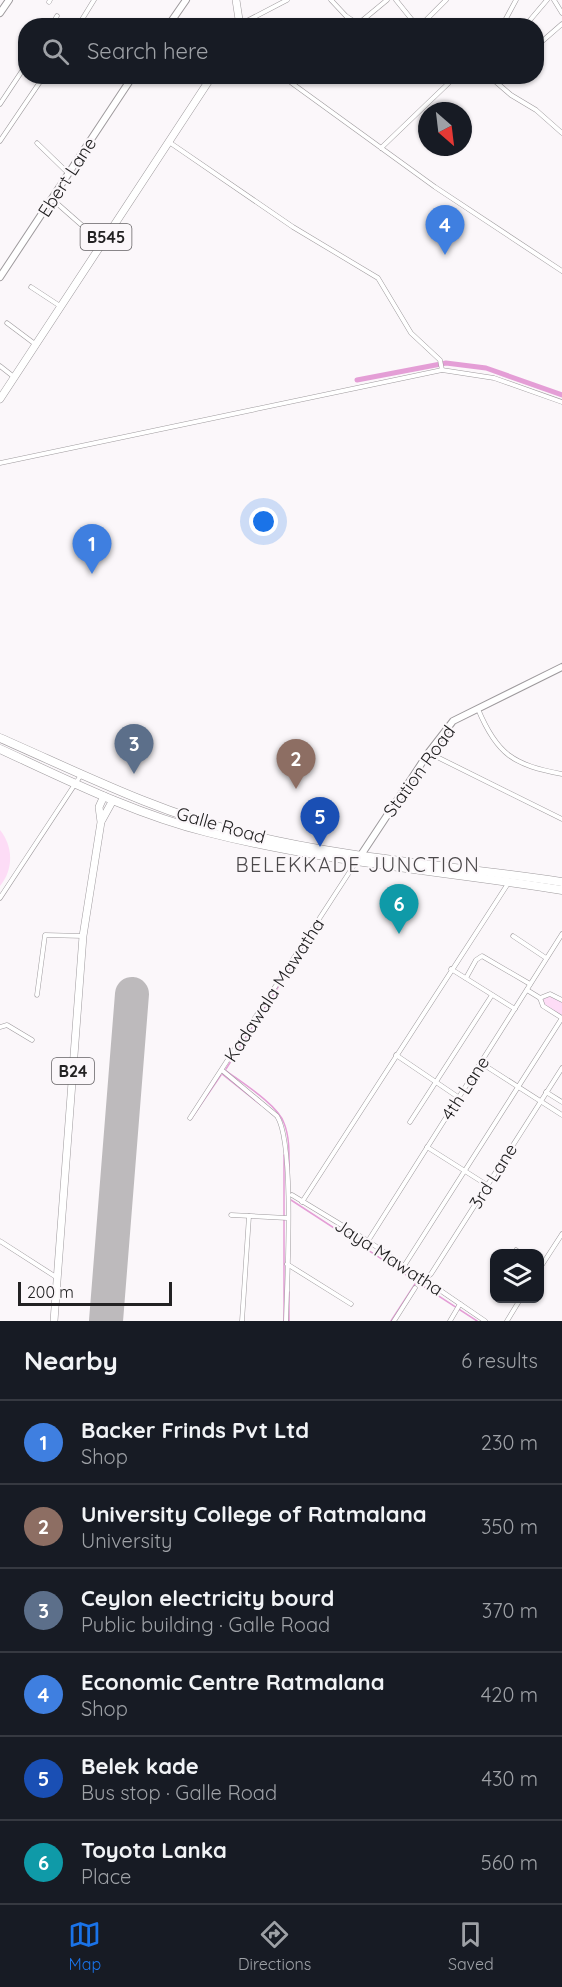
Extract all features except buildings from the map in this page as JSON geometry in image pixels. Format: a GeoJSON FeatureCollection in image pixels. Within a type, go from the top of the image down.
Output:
{"type":"FeatureCollection","features":[{"type":"Feature","properties":{"kind":"highway","name":"Galle Road"},"geometry":{"type":"LineString","coordinates":[[0,738],[108,788],[241,833],[359,857],[562,890]]}},
{"type":"Feature","properties":{"kind":"highway","name":"Galle Road"},"geometry":{"type":"LineString","coordinates":[[0,749],[113,800],[204,832],[263,845],[562,882]]}},
{"type":"Feature","properties":{"kind":"highway"},"geometry":{"type":"LineString","coordinates":[[104,796],[108,788]]}},
{"type":"Feature","properties":{"kind":"highway"},"geometry":{"type":"LineString","coordinates":[[113,800],[117,791]]}},
{"type":"Feature","properties":{"kind":"main road"},"geometry":{"type":"LineString","coordinates":[[236,0],[239,18]]}},
{"type":"Feature","properties":{"kind":"main road","name":"B545"},"geometry":{"type":"LineString","coordinates":[[0,399],[208,84]]}},
{"type":"Feature","properties":{"kind":"main road","name":"B24"},"geometry":{"type":"LineString","coordinates":[[54,1321],[83,936],[101,822],[99,807],[104,796]]}},
{"type":"Feature","properties":{"kind":"main road","name":"B24"},"geometry":{"type":"LineString","coordinates":[[101,822],[113,800]]}},
{"type":"Feature","properties":{"kind":"street"},"geometry":{"type":"LineString","coordinates":[[0,14],[9,0]]}},
{"type":"Feature","properties":{"kind":"street"},"geometry":{"type":"LineString","coordinates":[[83,18],[94,0]]}},
{"type":"Feature","properties":{"kind":"street"},"geometry":{"type":"LineString","coordinates":[[174,18],[186,0]]}},
{"type":"Feature","properties":{"kind":"street"},"geometry":{"type":"LineString","coordinates":[[253,18],[286,0]]}},
{"type":"Feature","properties":{"kind":"street"},"geometry":{"type":"LineString","coordinates":[[331,0],[349,18]]}},
{"type":"Feature","properties":{"kind":"street"},"geometry":{"type":"LineString","coordinates":[[365,18],[387,0]]}},
{"type":"Feature","properties":{"kind":"street"},"geometry":{"type":"LineString","coordinates":[[396,0],[411,18]]}},
{"type":"Feature","properties":{"kind":"street"},"geometry":{"type":"LineString","coordinates":[[427,18],[446,0]]}},
{"type":"Feature","properties":{"kind":"street"},"geometry":{"type":"LineString","coordinates":[[506,18],[516,0]]}},
{"type":"Feature","properties":{"kind":"street"},"geometry":{"type":"LineString","coordinates":[[532,18],[548,0]]}},
{"type":"Feature","properties":{"kind":"street"},"geometry":{"type":"LineString","coordinates":[[554,0],[562,13]]}},
{"type":"Feature","properties":{"kind":"street"},"geometry":{"type":"LineString","coordinates":[[544,40],[562,24]]}},
{"type":"Feature","properties":{"kind":"street"},"geometry":{"type":"LineString","coordinates":[[0,104],[18,77]]}},
{"type":"Feature","properties":{"kind":"street"},"geometry":{"type":"LineString","coordinates":[[0,141],[39,84]]}},
{"type":"Feature","properties":{"kind":"street","name":"Ebert Lane"},"geometry":{"type":"LineString","coordinates":[[0,277],[128,84]]}},
{"type":"Feature","properties":{"kind":"street"},"geometry":{"type":"LineString","coordinates":[[293,84],[435,187],[562,271]]}},
{"type":"Feature","properties":{"kind":"street"},"geometry":{"type":"LineString","coordinates":[[381,148],[448,84]]}},
{"type":"Feature","properties":{"kind":"street"},"geometry":{"type":"LineString","coordinates":[[498,84],[511,95],[536,110],[562,133]]}},
{"type":"Feature","properties":{"kind":"street"},"geometry":{"type":"LineString","coordinates":[[37,142],[69,173]]}},
{"type":"Feature","properties":{"kind":"street"},"geometry":{"type":"LineString","coordinates":[[169,142],[292,227],[378,278],[411,333],[440,360],[442,368]]}},
{"type":"Feature","properties":{"kind":"street"},"geometry":{"type":"LineString","coordinates":[[52,199],[102,243]]}},
{"type":"Feature","properties":{"kind":"street"},"geometry":{"type":"LineString","coordinates":[[0,262],[6,268]]}},
{"type":"Feature","properties":{"kind":"street"},"geometry":{"type":"LineString","coordinates":[[31,287],[60,306]]}},
{"type":"Feature","properties":{"kind":"street"},"geometry":{"type":"LineString","coordinates":[[7,323],[35,344]]}},
{"type":"Feature","properties":{"kind":"street"},"geometry":{"type":"LineString","coordinates":[[0,366],[14,377]]}},
{"type":"Feature","properties":{"kind":"street"},"geometry":{"type":"LineString","coordinates":[[0,463],[442,368],[494,378],[562,402]]}},
{"type":"Feature","properties":{"kind":"street","name":"Station Road"},"geometry":{"type":"LineString","coordinates":[[359,857],[429,752],[453,721],[562,668]]}},
{"type":"Feature","properties":{"kind":"street"},"geometry":{"type":"LineString","coordinates":[[478,709],[486,728],[508,757],[541,770],[562,774]]}},
{"type":"Feature","properties":{"kind":"street"},"geometry":{"type":"LineString","coordinates":[[429,752],[562,819]]}},
{"type":"Feature","properties":{"kind":"street"},"geometry":{"type":"LineString","coordinates":[[0,898],[81,775]]}},
{"type":"Feature","properties":{"kind":"street","name":"Kadawala Mawatha"},"geometry":{"type":"LineString","coordinates":[[190,1118],[223,1071],[359,857]]}},
{"type":"Feature","properties":{"kind":"street"},"geometry":{"type":"LineString","coordinates":[[302,1202],[509,882]]}},
{"type":"Feature","properties":{"kind":"street","name":"4th Lane"},"geometry":{"type":"LineString","coordinates":[[368,1241],[562,934]]}},
{"type":"Feature","properties":{"kind":"street"},"geometry":{"type":"LineString","coordinates":[[37,995],[45,935],[83,936]]}},
{"type":"Feature","properties":{"kind":"street"},"geometry":{"type":"LineString","coordinates":[[513,936],[546,958]]}},
{"type":"Feature","properties":{"kind":"street"},"geometry":{"type":"LineString","coordinates":[[466,978],[476,960],[482,956],[530,984]]}},
{"type":"Feature","properties":{"kind":"street"},"geometry":{"type":"LineString","coordinates":[[451,969],[515,1009]]}},
{"type":"Feature","properties":{"kind":"street"},"geometry":{"type":"LineString","coordinates":[[404,1266],[562,1018],[543,1006],[540,998],[526,990]]}},
{"type":"Feature","properties":{"kind":"street"},"geometry":{"type":"LineString","coordinates":[[540,998],[550,994],[562,1000]]}},
{"type":"Feature","properties":{"kind":"street"},"geometry":{"type":"LineString","coordinates":[[410,1122],[492,995]]}},
{"type":"Feature","properties":{"kind":"street"},"geometry":{"type":"LineString","coordinates":[[0,1027],[7,1025],[32,1040]]}},
{"type":"Feature","properties":{"kind":"street"},"geometry":{"type":"LineString","coordinates":[[396,1055],[458,1097]]}},
{"type":"Feature","properties":{"kind":"street"},"geometry":{"type":"LineString","coordinates":[[481,1063],[562,1115]]}},
{"type":"Feature","properties":{"kind":"street","name":"3rd Lane"},"geometry":{"type":"LineString","coordinates":[[423,1281],[562,1068]]}},
{"type":"Feature","properties":{"kind":"street"},"geometry":{"type":"LineString","coordinates":[[223,1071],[277,1116],[282,1124],[286,1143],[286,1321]]}},
{"type":"Feature","properties":{"kind":"street"},"geometry":{"type":"LineString","coordinates":[[546,1092],[562,1102]]}},
{"type":"Feature","properties":{"kind":"street"},"geometry":{"type":"LineString","coordinates":[[427,1147],[487,1185]]}},
{"type":"Feature","properties":{"kind":"street","name":"Jaya Mawatha"},"geometry":{"type":"LineString","coordinates":[[291,1195],[368,1241],[423,1281],[485,1321]]}},
{"type":"Feature","properties":{"kind":"street"},"geometry":{"type":"LineString","coordinates":[[231,1215],[287,1218]]}},
{"type":"Feature","properties":{"kind":"street"},"geometry":{"type":"LineString","coordinates":[[242,1321],[249,1216]]}},
{"type":"Feature","properties":{"kind":"street"},"geometry":{"type":"LineString","coordinates":[[544,1261],[562,1234]]}},
{"type":"Feature","properties":{"kind":"street"},"geometry":{"type":"LineString","coordinates":[[0,1240],[57,1277]]}},
{"type":"Feature","properties":{"kind":"street"},"geometry":{"type":"LineString","coordinates":[[287,1263],[351,1304]]}},
{"type":"Feature","properties":{"kind":"street"},"geometry":{"type":"LineString","coordinates":[[394,1321],[415,1288]]}},
{"type":"Feature","properties":{"kind":"street"},"geometry":{"type":"LineString","coordinates":[[507,1321],[518,1303]]}},
{"type":"Feature","properties":{"kind":"street"},"geometry":{"type":"LineString","coordinates":[[450,1321],[460,1304]]}},
{"type":"Feature","properties":{"kind":"shaded area"},"geometry":{"type":"Polygon","coordinates":[[[0,830],[9,850],[10,865],[0,886],[0,830]]]}},
{"type":"Feature","properties":{"kind":"shaded area"},"geometry":{"type":"Polygon","coordinates":[[[547,995],[562,1002],[562,1016],[544,1005],[541,998],[547,995]]]}},
{"type":"Feature","properties":{"kind":"waterway"},"geometry":{"type":"LineString","coordinates":[[357,380],[446,363],[486,368],[562,395]]}},
{"type":"Feature","properties":{"kind":"waterway"},"geometry":{"type":"LineString","coordinates":[[270,1000],[303,947]]}},
{"type":"Feature","properties":{"kind":"waterway"},"geometry":{"type":"LineString","coordinates":[[226,1069],[267,1004]]}},
{"type":"Feature","properties":{"kind":"waterway"},"geometry":{"type":"LineString","coordinates":[[225,1070],[258,1094],[280,1116],[284,1123],[289,1146],[289,1170]]}},
{"type":"Feature","properties":{"kind":"waterway"},"geometry":{"type":"LineString","coordinates":[[222,1074],[261,1105]]}},
{"type":"Feature","properties":{"kind":"waterway"},"geometry":{"type":"LineString","coordinates":[[191,1119],[221,1075]]}},
{"type":"Feature","properties":{"kind":"waterway"},"geometry":{"type":"LineString","coordinates":[[284,1155],[284,1321]]}},
{"type":"Feature","properties":{"kind":"waterway"},"geometry":{"type":"LineString","coordinates":[[291,1200],[477,1321]]}},
{"type":"Feature","properties":{"kind":"waterway"},"geometry":{"type":"LineString","coordinates":[[391,1321],[415,1284]]}},
{"type":"Feature","properties":{"kind":"waterway"},"geometry":{"type":"LineString","coordinates":[[289,1292],[289,1321]]}},
{"type":"Feature","properties":{"kind":"runway"},"geometry":{"type":"LineString","coordinates":[[106,1321],[132,994]]}},
{"type":"Feature","properties":{"kind":"place","name":"Economic Centre Ratmalana"},"geometry":{"type":"Point","coordinates":[445,255]}},
{"type":"Feature","properties":{"kind":"place","name":"Backer Frinds Pvt Ltd"},"geometry":{"type":"Point","coordinates":[92,574]}},
{"type":"Feature","properties":{"kind":"place","name":"Ceylon electricity bourd"},"geometry":{"type":"Point","coordinates":[134,774]}},
{"type":"Feature","properties":{"kind":"place","name":"University College of Ratmalana"},"geometry":{"type":"Point","coordinates":[296,789]}},
{"type":"Feature","properties":{"kind":"place","name":"Belek kade"},"geometry":{"type":"Point","coordinates":[320,847]}},
{"type":"Feature","properties":{"kind":"place","name":"Toyota Lanka"},"geometry":{"type":"Point","coordinates":[399,934]}},
{"type":"Feature","properties":{"kind":"district","name":"BELEKKADE JUNCTION"},"geometry":{"type":"Point","coordinates":[358,864]}}]}
